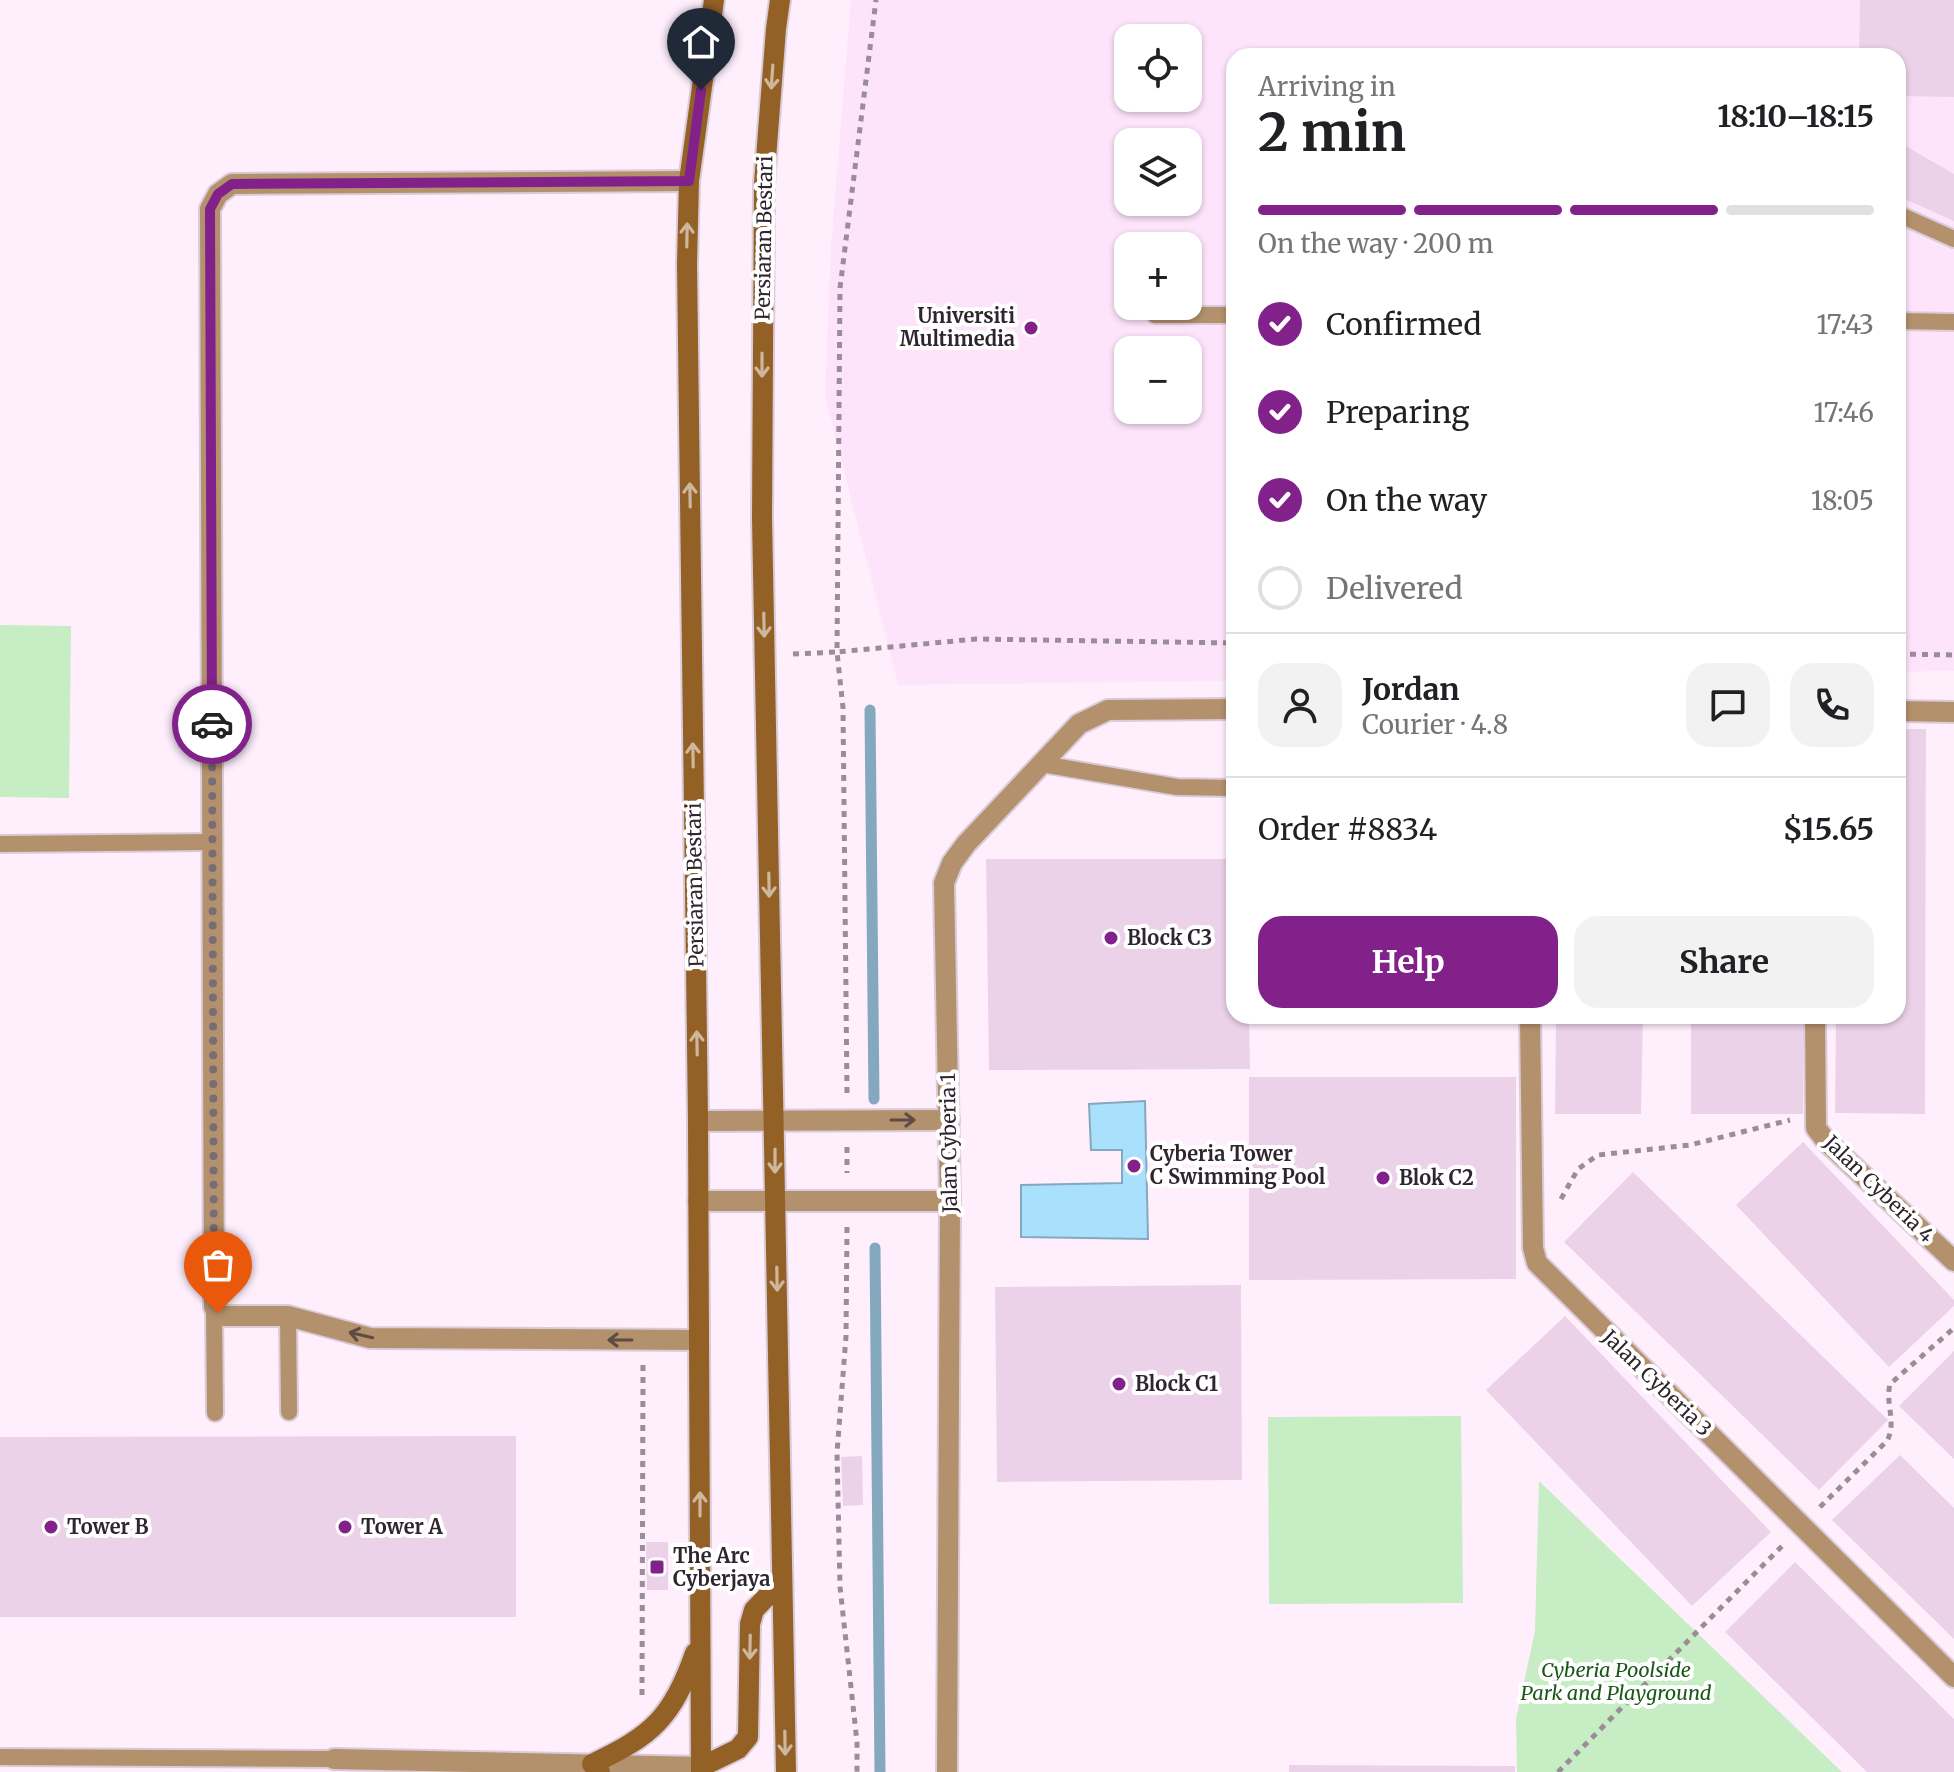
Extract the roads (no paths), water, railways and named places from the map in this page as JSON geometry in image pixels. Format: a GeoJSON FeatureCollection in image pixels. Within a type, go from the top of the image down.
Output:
{"type":"FeatureCollection","features":[{"type":"Feature","properties":{"kind":"main road","name":"Persiaran Bestari"},"geometry":{"type":"LineString","coordinates":[[705,1770],[701,1638],[687,264],[689,181],[714,0]]}},
{"type":"Feature","properties":{"kind":"main road","name":"Persiaran Bestari"},"geometry":{"type":"LineString","coordinates":[[780,0],[764,184],[762,247],[764,654],[786,1772]]}},
{"type":"Feature","properties":{"kind":"main road"},"geometry":{"type":"LineString","coordinates":[[705,1770],[738,1749],[748,1737],[750,1624],[754,1610],[782,1581]]}},
{"type":"Feature","properties":{"kind":"main road"},"geometry":{"type":"LineString","coordinates":[[596,1768],[652,1728],[671,1708],[701,1638]]}},
{"type":"Feature","properties":{"kind":"street"},"geometry":{"type":"LineString","coordinates":[[689,181],[232,184],[218,194],[210,209],[214,1307],[224,1316],[288,1316],[370,1338],[698,1340]]}},
{"type":"Feature","properties":{"kind":"street","name":"Jalan Cyberia 1"},"geometry":{"type":"LineString","coordinates":[[947,1772],[950,1201],[944,883],[952,863],[966,844],[1079,724],[1108,710],[1226,709]]}},
{"type":"Feature","properties":{"kind":"street"},"geometry":{"type":"LineString","coordinates":[[1906,711],[1954,712]]}},
{"type":"Feature","properties":{"kind":"street","name":"Jalan Cyberia 3"},"geometry":{"type":"LineString","coordinates":[[1530,1024],[1533,1248],[1537,1263],[1954,1677]]}},
{"type":"Feature","properties":{"kind":"street","name":"Jalan Cyberia 4"},"geometry":{"type":"LineString","coordinates":[[1815,1024],[1816,1128],[1826,1141],[1954,1261]]}},
{"type":"Feature","properties":{"kind":"street"},"geometry":{"type":"LineString","coordinates":[[698,1121],[949,1120]]}},
{"type":"Feature","properties":{"kind":"street"},"geometry":{"type":"LineString","coordinates":[[698,1201],[950,1201]]}},
{"type":"Feature","properties":{"kind":"street"},"geometry":{"type":"LineString","coordinates":[[326,1765],[705,1770]]}},
{"type":"Feature","properties":{"kind":"lane"},"geometry":{"type":"LineString","coordinates":[[1906,218],[1954,239]]}},
{"type":"Feature","properties":{"kind":"lane"},"geometry":{"type":"LineString","coordinates":[[1202,315],[1226,315]]}},
{"type":"Feature","properties":{"kind":"lane"},"geometry":{"type":"LineString","coordinates":[[1906,321],[1954,322]]}},
{"type":"Feature","properties":{"kind":"lane"},"geometry":{"type":"LineString","coordinates":[[1042,764],[1177,787],[1226,788]]}},
{"type":"Feature","properties":{"kind":"lane"},"geometry":{"type":"LineString","coordinates":[[0,844],[213,842]]}},
{"type":"Feature","properties":{"kind":"lane"},"geometry":{"type":"LineString","coordinates":[[214,1307],[215,1413]]}},
{"type":"Feature","properties":{"kind":"lane"},"geometry":{"type":"LineString","coordinates":[[288,1316],[289,1412]]}},
{"type":"Feature","properties":{"kind":"lane"},"geometry":{"type":"LineString","coordinates":[[0,1757],[72,1765],[326,1765]]}},
{"type":"Feature","properties":{"kind":"water","name":"Cyberia Tower C Swimming Pool"},"geometry":{"type":"Polygon","coordinates":[[[1145,1101],[1148,1239],[1021,1237],[1021,1185],[1122,1183],[1122,1150],[1091,1150],[1089,1104],[1145,1101]]]}},
{"type":"Feature","properties":{"kind":"waterway"},"geometry":{"type":"LineString","coordinates":[[870,710],[874,1099]]}},
{"type":"Feature","properties":{"kind":"waterway"},"geometry":{"type":"LineString","coordinates":[[875,1248],[880,1772]]}},
{"type":"Feature","properties":{"kind":"place","name":"Universiti Multimedia"},"geometry":{"type":"Point","coordinates":[1031,328]}},
{"type":"Feature","properties":{"kind":"place","name":"Block C3"},"geometry":{"type":"Point","coordinates":[1111,938]}},
{"type":"Feature","properties":{"kind":"place","name":"Cyberia Tower C Swimming Pool"},"geometry":{"type":"Point","coordinates":[1134,1166]}},
{"type":"Feature","properties":{"kind":"place","name":"Blok C2"},"geometry":{"type":"Point","coordinates":[1383,1178]}},
{"type":"Feature","properties":{"kind":"place","name":"Block C1"},"geometry":{"type":"Point","coordinates":[1119,1384]}},
{"type":"Feature","properties":{"kind":"place","name":"Tower B"},"geometry":{"type":"Point","coordinates":[51,1527]}},
{"type":"Feature","properties":{"kind":"place","name":"Tower A"},"geometry":{"type":"Point","coordinates":[345,1527]}},
{"type":"Feature","properties":{"kind":"place","name":"The Arc Cyberjaya"},"geometry":{"type":"Point","coordinates":[657,1567]}},
{"type":"Feature","properties":{"kind":"park label","name":"Cyberia Poolside Park and Playground"},"geometry":{"type":"Point","coordinates":[1616,1682]}}]}
